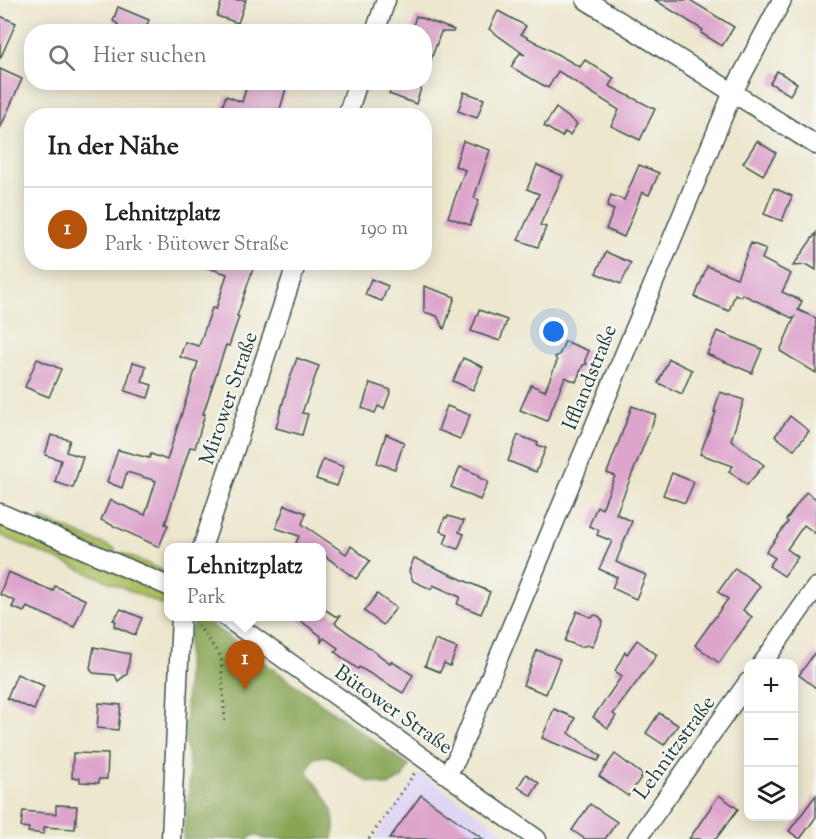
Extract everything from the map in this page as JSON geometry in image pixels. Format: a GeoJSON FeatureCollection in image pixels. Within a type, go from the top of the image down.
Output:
{"type":"FeatureCollection","features":[{"type":"Feature","properties":{"kind":"street"},"geometry":{"type":"LineString","coordinates":[[378,24],[386,0]]}},
{"type":"Feature","properties":{"kind":"street"},"geometry":{"type":"LineString","coordinates":[[586,0],[816,144]]}},
{"type":"Feature","properties":{"kind":"street","name":"Ifflandstraße"},"geometry":{"type":"LineString","coordinates":[[447,774],[456,760],[733,92],[782,0]]}},
{"type":"Feature","properties":{"kind":"street"},"geometry":{"type":"LineString","coordinates":[[350,108],[355,90]]}},
{"type":"Feature","properties":{"kind":"street","name":"Mirower Straße"},"geometry":{"type":"LineString","coordinates":[[204,543],[294,270]]}},
{"type":"Feature","properties":{"kind":"street"},"geometry":{"type":"LineString","coordinates":[[0,513],[164,584]]}},
{"type":"Feature","properties":{"kind":"street"},"geometry":{"type":"LineString","coordinates":[[765,659],[816,587]]}},
{"type":"Feature","properties":{"kind":"street"},"geometry":{"type":"LineString","coordinates":[[171,839],[181,621]]}},
{"type":"Feature","properties":{"kind":"street","name":"Bütower Straße"},"geometry":{"type":"LineString","coordinates":[[231,621],[537,839]]}},
{"type":"Feature","properties":{"kind":"street","name":"Lehnitzstraße"},"geometry":{"type":"LineString","coordinates":[[637,839],[744,688]]}},
{"type":"Feature","properties":{"kind":"path"},"geometry":{"type":"LineString","coordinates":[[187,621],[198,625],[221,657],[225,723]]}},
{"type":"Feature","properties":{"kind":"path"},"geometry":{"type":"LineString","coordinates":[[369,839],[425,759]]}},
{"type":"Feature","properties":{"kind":"shaded area"},"geometry":{"type":"Polygon","coordinates":[[[419,773],[465,804],[513,839],[374,839],[419,773]]]}},
{"type":"Feature","properties":{"kind":"green space"},"geometry":{"type":"Polygon","coordinates":[[[41,518],[115,549],[113,556],[39,524],[41,518]]]}},
{"type":"Feature","properties":{"kind":"green space"},"geometry":{"type":"Polygon","coordinates":[[[0,522],[164,592],[164,606],[0,535],[0,522]]]}},
{"type":"Feature","properties":{"kind":"green space"},"geometry":{"type":"Polygon","coordinates":[[[123,553],[164,571],[164,577],[120,559],[123,553]]]}},
{"type":"Feature","properties":{"kind":"green space"},"geometry":{"type":"Polygon","coordinates":[[[195,621],[206,621],[409,766],[402,778],[388,786],[367,781],[332,758],[326,756],[314,758],[307,771],[332,810],[333,839],[265,839],[255,835],[248,839],[183,839],[189,778],[185,742],[188,638],[195,621]]]}},
{"type":"Feature","properties":{"kind":"building"},"geometry":{"type":"Polygon","coordinates":[[[222,0],[246,0],[238,23],[217,16],[222,0]]]}},
{"type":"Feature","properties":{"kind":"building"},"geometry":{"type":"Polygon","coordinates":[[[655,0],[690,0],[734,27],[722,46],[701,33],[703,30],[655,0]]]}},
{"type":"Feature","properties":{"kind":"building"},"geometry":{"type":"Polygon","coordinates":[[[118,7],[149,20],[147,24],[118,24],[113,21],[118,7]]]}},
{"type":"Feature","properties":{"kind":"building"},"geometry":{"type":"Polygon","coordinates":[[[498,11],[526,26],[521,34],[580,67],[585,60],[614,78],[609,86],[655,109],[640,140],[611,126],[619,110],[558,71],[548,88],[511,67],[520,53],[525,55],[489,29],[498,11]]]}},
{"type":"Feature","properties":{"kind":"building"},"geometry":{"type":"Polygon","coordinates":[[[0,16],[16,23],[0,59],[0,16]]]}},
{"type":"Feature","properties":{"kind":"building"},"geometry":{"type":"Polygon","coordinates":[[[416,16],[454,30],[453,32],[441,32],[432,57],[432,24],[414,24],[416,16]]]}},
{"type":"Feature","properties":{"kind":"building"},"geometry":{"type":"Polygon","coordinates":[[[0,69],[22,79],[0,129],[0,69]]]}},
{"type":"Feature","properties":{"kind":"building"},"geometry":{"type":"Polygon","coordinates":[[[777,71],[797,83],[790,95],[770,83],[777,71]]]}},
{"type":"Feature","properties":{"kind":"building"},"geometry":{"type":"Polygon","coordinates":[[[246,90],[286,90],[280,108],[222,108],[226,96],[242,102],[246,90]]]}},
{"type":"Feature","properties":{"kind":"building"},"geometry":{"type":"Polygon","coordinates":[[[390,90],[420,90],[416,104],[389,94],[390,90]]]}},
{"type":"Feature","properties":{"kind":"building"},"geometry":{"type":"Polygon","coordinates":[[[464,92],[484,99],[477,118],[458,111],[464,92]]]}},
{"type":"Feature","properties":{"kind":"building"},"geometry":{"type":"Polygon","coordinates":[[[556,108],[577,124],[570,135],[565,132],[562,137],[544,126],[556,108]]]}},
{"type":"Feature","properties":{"kind":"building"},"geometry":{"type":"Polygon","coordinates":[[[463,141],[490,150],[474,198],[479,200],[470,225],[448,217],[465,170],[455,166],[463,141]]]}},
{"type":"Feature","properties":{"kind":"building"},"geometry":{"type":"Polygon","coordinates":[[[757,141],[776,153],[763,175],[743,163],[757,141]]]}},
{"type":"Feature","properties":{"kind":"building"},"geometry":{"type":"Polygon","coordinates":[[[537,165],[563,176],[540,225],[546,227],[538,247],[518,240],[539,194],[527,189],[537,165]]]}},
{"type":"Feature","properties":{"kind":"building"},"geometry":{"type":"Polygon","coordinates":[[[639,165],[659,173],[649,195],[642,192],[624,237],[606,229],[614,210],[607,207],[611,195],[624,200],[639,165]]]}},
{"type":"Feature","properties":{"kind":"building"},"geometry":{"type":"Polygon","coordinates":[[[774,188],[792,196],[782,221],[764,214],[774,188]]]}},
{"type":"Feature","properties":{"kind":"building"},"geometry":{"type":"Polygon","coordinates":[[[816,233],[816,270],[808,265],[793,266],[816,233]]]}},
{"type":"Feature","properties":{"kind":"building"},"geometry":{"type":"Polygon","coordinates":[[[751,243],[766,249],[762,259],[791,274],[782,292],[802,301],[798,310],[816,318],[816,373],[780,351],[794,319],[742,294],[741,297],[735,294],[729,311],[695,297],[707,266],[737,278],[751,243]]]}},
{"type":"Feature","properties":{"kind":"building"},"geometry":{"type":"Polygon","coordinates":[[[606,252],[631,263],[621,284],[596,273],[606,252]]]}},
{"type":"Feature","properties":{"kind":"building"},"geometry":{"type":"Polygon","coordinates":[[[215,270],[253,270],[237,316],[239,317],[229,346],[226,345],[203,414],[205,414],[195,448],[190,447],[165,524],[168,525],[159,547],[101,520],[110,500],[145,515],[156,481],[127,472],[122,488],[107,482],[118,450],[149,458],[151,454],[167,460],[198,362],[180,357],[185,342],[199,346],[212,308],[216,309],[227,274],[215,270]]]}},
{"type":"Feature","properties":{"kind":"building"},"geometry":{"type":"Polygon","coordinates":[[[371,279],[388,286],[382,301],[365,295],[371,279]]]}},
{"type":"Feature","properties":{"kind":"building"},"geometry":{"type":"Polygon","coordinates":[[[424,286],[455,297],[444,329],[437,316],[424,312],[424,286]]]}},
{"type":"Feature","properties":{"kind":"building"},"geometry":{"type":"Polygon","coordinates":[[[479,310],[507,320],[500,341],[471,331],[479,310]]]}},
{"type":"Feature","properties":{"kind":"building"},"geometry":{"type":"Polygon","coordinates":[[[717,331],[762,349],[752,373],[707,354],[717,331]]]}},
{"type":"Feature","properties":{"kind":"building"},"geometry":{"type":"Polygon","coordinates":[[[565,341],[589,351],[585,360],[587,364],[583,365],[576,382],[565,377],[547,421],[520,410],[531,385],[545,391],[557,361],[555,357],[559,355],[565,341]]]}},
{"type":"Feature","properties":{"kind":"building"},"geometry":{"type":"Polygon","coordinates":[[[297,358],[319,366],[302,413],[308,414],[302,435],[276,428],[297,358]]]}},
{"type":"Feature","properties":{"kind":"building"},"geometry":{"type":"Polygon","coordinates":[[[463,358],[483,367],[473,390],[453,381],[463,358]]]}},
{"type":"Feature","properties":{"kind":"building"},"geometry":{"type":"Polygon","coordinates":[[[37,359],[61,369],[49,397],[25,387],[37,359]]]}},
{"type":"Feature","properties":{"kind":"building"},"geometry":{"type":"Polygon","coordinates":[[[669,359],[692,370],[682,394],[658,383],[669,359]]]}},
{"type":"Feature","properties":{"kind":"building"},"geometry":{"type":"Polygon","coordinates":[[[133,362],[146,366],[142,382],[152,385],[148,398],[125,391],[133,362]]]}},
{"type":"Feature","properties":{"kind":"building"},"geometry":{"type":"Polygon","coordinates":[[[370,383],[391,390],[384,409],[378,406],[375,413],[362,408],[370,383]]]}},
{"type":"Feature","properties":{"kind":"building"},"geometry":{"type":"Polygon","coordinates":[[[720,392],[744,400],[731,440],[764,465],[747,485],[729,471],[733,466],[700,454],[716,412],[714,412],[720,392]]]}},
{"type":"Feature","properties":{"kind":"building"},"geometry":{"type":"Polygon","coordinates":[[[447,406],[470,415],[460,439],[438,430],[447,406]]]}},
{"type":"Feature","properties":{"kind":"building"},"geometry":{"type":"Polygon","coordinates":[[[632,406],[656,415],[616,514],[632,521],[616,562],[646,575],[636,599],[612,588],[617,577],[599,569],[612,541],[597,535],[599,530],[589,526],[597,506],[602,509],[615,476],[607,473],[632,406]]]}},
{"type":"Feature","properties":{"kind":"building"},"geometry":{"type":"Polygon","coordinates":[[[790,416],[809,431],[794,450],[775,436],[790,416]]]}},
{"type":"Feature","properties":{"kind":"building"},"geometry":{"type":"Polygon","coordinates":[[[386,434],[404,442],[395,469],[377,463],[386,434]]]}},
{"type":"Feature","properties":{"kind":"building"},"geometry":{"type":"Polygon","coordinates":[[[51,435],[70,440],[66,452],[83,457],[73,488],[55,482],[61,460],[45,455],[51,435]]]}},
{"type":"Feature","properties":{"kind":"building"},"geometry":{"type":"Polygon","coordinates":[[[518,435],[546,448],[536,472],[508,461],[518,435]]]}},
{"type":"Feature","properties":{"kind":"building"},"geometry":{"type":"Polygon","coordinates":[[[323,459],[344,467],[337,486],[316,479],[323,459]]]}},
{"type":"Feature","properties":{"kind":"building"},"geometry":{"type":"Polygon","coordinates":[[[460,467],[479,475],[478,477],[488,482],[480,500],[451,487],[460,467]]]}},
{"type":"Feature","properties":{"kind":"building"},"geometry":{"type":"Polygon","coordinates":[[[672,473],[694,482],[685,503],[663,495],[672,473]]]}},
{"type":"Feature","properties":{"kind":"building"},"geometry":{"type":"Polygon","coordinates":[[[806,492],[816,499],[816,534],[804,525],[787,549],[798,557],[784,576],[769,566],[775,558],[766,552],[806,492]]]}},
{"type":"Feature","properties":{"kind":"building"},"geometry":{"type":"Polygon","coordinates":[[[285,505],[306,513],[302,524],[346,554],[351,546],[370,561],[356,579],[326,557],[326,543],[296,543],[299,536],[276,528],[285,505]]]}},
{"type":"Feature","properties":{"kind":"building"},"geometry":{"type":"Polygon","coordinates":[[[445,517],[464,521],[459,532],[464,534],[458,549],[444,544],[448,534],[440,531],[445,517]]]}},
{"type":"Feature","properties":{"kind":"building"},"geometry":{"type":"Polygon","coordinates":[[[414,558],[490,592],[481,614],[457,604],[460,597],[433,585],[431,589],[413,581],[409,571],[414,558]]]}},
{"type":"Feature","properties":{"kind":"building"},"geometry":{"type":"Polygon","coordinates":[[[735,568],[760,586],[743,610],[752,617],[719,663],[695,645],[728,599],[718,592],[735,568]]]}},
{"type":"Feature","properties":{"kind":"building"},"geometry":{"type":"Polygon","coordinates":[[[8,572],[53,591],[55,586],[86,600],[74,627],[27,607],[24,612],[12,607],[15,601],[0,594],[8,572]]]}},
{"type":"Feature","properties":{"kind":"building"},"geometry":{"type":"Polygon","coordinates":[[[377,594],[396,608],[383,625],[364,611],[377,594]]]}},
{"type":"Feature","properties":{"kind":"building"},"geometry":{"type":"Polygon","coordinates":[[[121,609],[142,618],[135,635],[114,626],[116,621],[113,620],[121,609]]]}},
{"type":"Feature","properties":{"kind":"building"},"geometry":{"type":"Polygon","coordinates":[[[326,610],[335,616],[340,616],[335,623],[390,663],[391,661],[413,675],[403,693],[359,667],[358,669],[335,652],[338,648],[324,638],[321,642],[321,636],[301,621],[326,621],[326,610]]]}},
{"type":"Feature","properties":{"kind":"building"},"geometry":{"type":"Polygon","coordinates":[[[577,611],[590,617],[596,615],[603,622],[592,647],[587,645],[581,647],[565,641],[577,611]]]}},
{"type":"Feature","properties":{"kind":"building"},"geometry":{"type":"Polygon","coordinates":[[[435,640],[457,648],[450,666],[444,663],[440,672],[425,666],[435,640]]]}},
{"type":"Feature","properties":{"kind":"building"},"geometry":{"type":"Polygon","coordinates":[[[637,640],[657,655],[613,714],[616,716],[608,728],[593,717],[622,676],[615,671],[625,652],[627,654],[637,640]]]}},
{"type":"Feature","properties":{"kind":"building"},"geometry":{"type":"Polygon","coordinates":[[[94,647],[130,654],[127,674],[118,681],[115,675],[93,673],[90,668],[94,647]]]}},
{"type":"Feature","properties":{"kind":"building"},"geometry":{"type":"Polygon","coordinates":[[[537,650],[560,659],[546,694],[523,685],[537,650]]]}},
{"type":"Feature","properties":{"kind":"building"},"geometry":{"type":"Polygon","coordinates":[[[816,651],[816,688],[799,675],[816,651]]]}},
{"type":"Feature","properties":{"kind":"building"},"geometry":{"type":"Polygon","coordinates":[[[17,674],[44,686],[34,710],[7,698],[17,674]]]}},
{"type":"Feature","properties":{"kind":"building"},"geometry":{"type":"Polygon","coordinates":[[[99,703],[121,705],[118,730],[97,728],[99,703]]]}},
{"type":"Feature","properties":{"kind":"building"},"geometry":{"type":"Polygon","coordinates":[[[554,709],[575,718],[569,733],[601,756],[598,761],[542,738],[554,709]]]}},
{"type":"Feature","properties":{"kind":"building"},"geometry":{"type":"Polygon","coordinates":[[[659,713],[678,725],[664,745],[646,733],[659,713]]]}},
{"type":"Feature","properties":{"kind":"building"},"geometry":{"type":"Polygon","coordinates":[[[73,753],[108,754],[107,779],[99,779],[99,783],[80,782],[80,778],[72,778],[73,753]]]}},
{"type":"Feature","properties":{"kind":"building"},"geometry":{"type":"Polygon","coordinates":[[[615,754],[643,775],[628,796],[599,776],[615,754]]]}},
{"type":"Feature","properties":{"kind":"building"},"geometry":{"type":"Polygon","coordinates":[[[526,774],[539,783],[531,796],[518,787],[526,774]]]}},
{"type":"Feature","properties":{"kind":"building"},"geometry":{"type":"Polygon","coordinates":[[[421,795],[483,839],[389,839],[421,795]]]}},
{"type":"Feature","properties":{"kind":"building"},"geometry":{"type":"Polygon","coordinates":[[[719,795],[738,809],[716,839],[689,839],[719,795]]]}},
{"type":"Feature","properties":{"kind":"building"},"geometry":{"type":"Polygon","coordinates":[[[816,795],[816,817],[800,839],[789,831],[816,795]]]}},
{"type":"Feature","properties":{"kind":"building"},"geometry":{"type":"Polygon","coordinates":[[[590,804],[617,822],[605,839],[585,839],[572,830],[590,804]]]}},
{"type":"Feature","properties":{"kind":"building"},"geometry":{"type":"Polygon","coordinates":[[[56,805],[77,806],[75,829],[44,827],[44,834],[28,832],[29,828],[21,827],[23,811],[56,814],[56,805]]]}},
{"type":"Feature","properties":{"kind":"place","name":"Lehnitzplatz"},"geometry":{"type":"Point","coordinates":[245,690]}}]}
